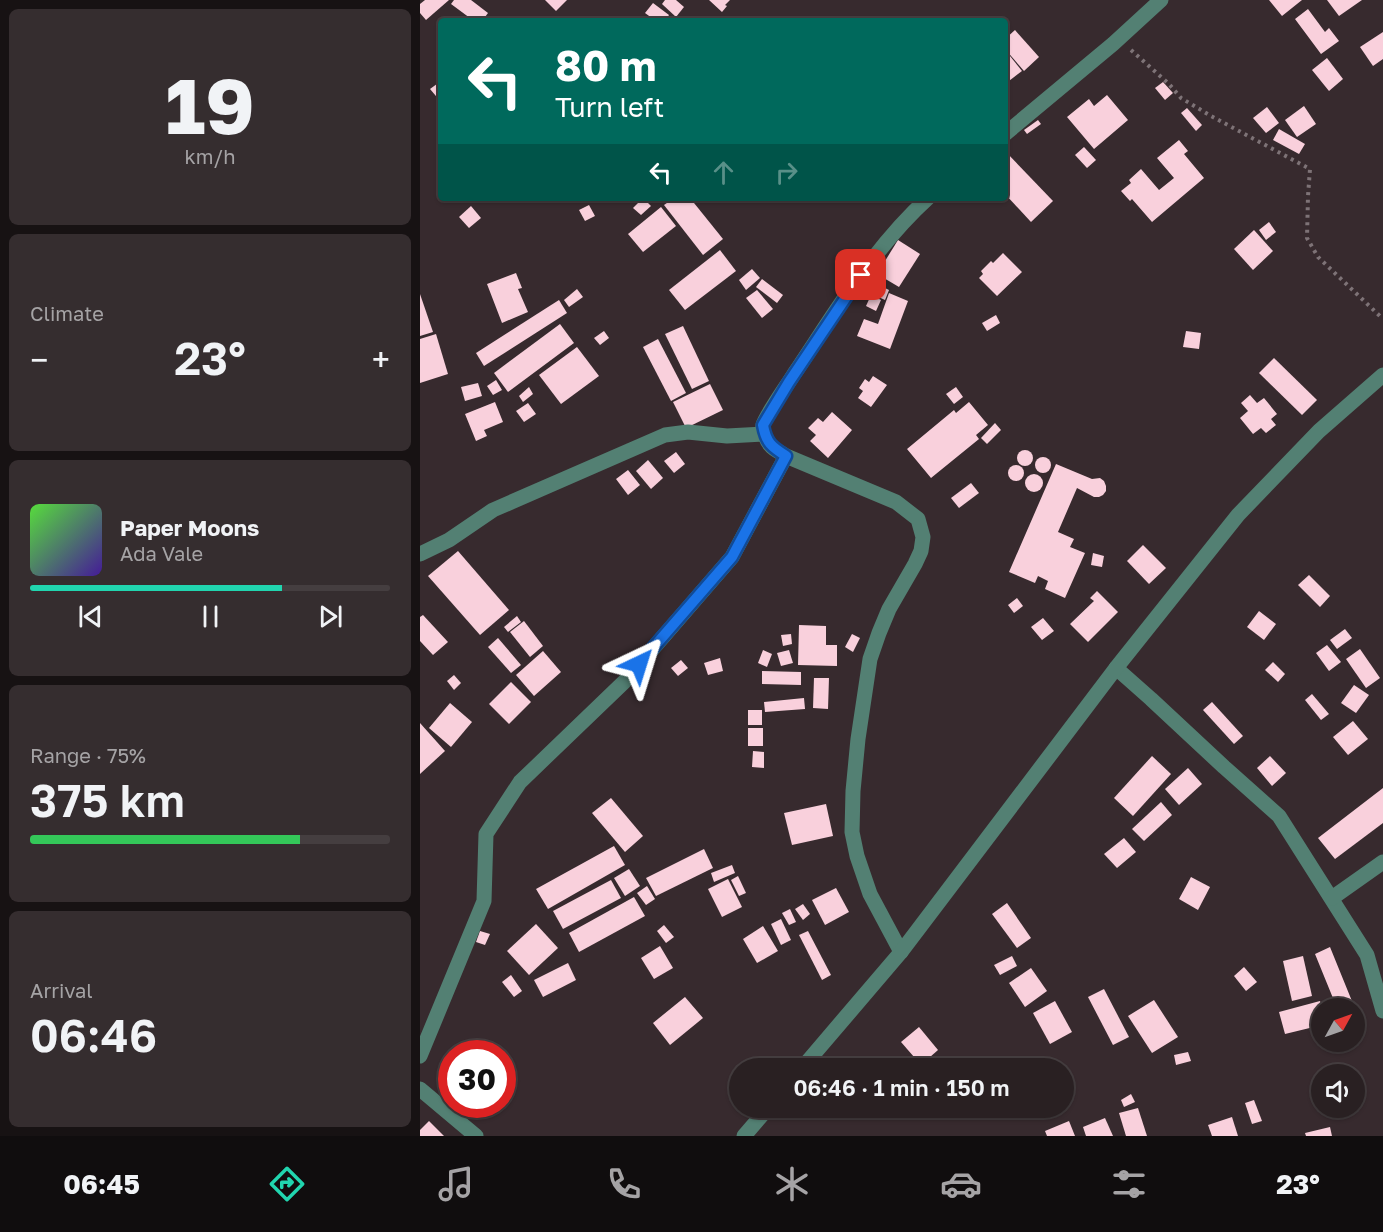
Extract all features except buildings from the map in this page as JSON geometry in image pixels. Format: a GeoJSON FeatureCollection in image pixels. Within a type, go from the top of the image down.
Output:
{"type":"FeatureCollection","features":[{"type":"Feature","properties":{"kind":"street"},"geometry":{"type":"LineString","coordinates":[[1008,131],[1161,0]]}},
{"type":"Feature","properties":{"kind":"street"},"geometry":{"type":"LineString","coordinates":[[902,952],[870,894],[857,856],[852,832],[853,791],[870,659],[889,609],[918,558],[923,537],[918,519],[896,502],[786,456],[771,447],[764,434],[763,425],[851,289],[902,224],[925,201]]}},
{"type":"Feature","properties":{"kind":"street"},"geometry":{"type":"LineString","coordinates":[[811,1058],[902,952],[1116,668],[1238,515],[1319,431],[1383,375]]}},
{"type":"Feature","properties":{"kind":"street"},"geometry":{"type":"LineString","coordinates":[[420,554],[449,540],[493,510],[665,435],[688,432],[727,436],[764,434]]}},
{"type":"Feature","properties":{"kind":"street"},"geometry":{"type":"LineString","coordinates":[[420,1056],[484,901],[486,834],[520,782],[624,682],[732,557],[786,456]]}},
{"type":"Feature","properties":{"kind":"street"},"geometry":{"type":"LineString","coordinates":[[1116,668],[1279,816],[1367,954],[1383,1007]]}},
{"type":"Feature","properties":{"kind":"street"},"geometry":{"type":"LineString","coordinates":[[1332,898],[1383,862]]}},
{"type":"Feature","properties":{"kind":"street"},"geometry":{"type":"LineString","coordinates":[[420,1089],[476,1136]]}},
{"type":"Feature","properties":{"kind":"street"},"geometry":{"type":"LineString","coordinates":[[744,1136],[760,1118]]}},
{"type":"Feature","properties":{"kind":"path"},"geometry":{"type":"LineString","coordinates":[[1119,38],[1181,98],[1310,169],[1306,238],[1318,257],[1383,319]]}},
{"type":"Feature","properties":{"kind":"route"},"geometry":{"type":"LineString","coordinates":[[639,664],[732,557],[786,456],[771,447],[764,434],[763,425],[861,275]]}}]}
